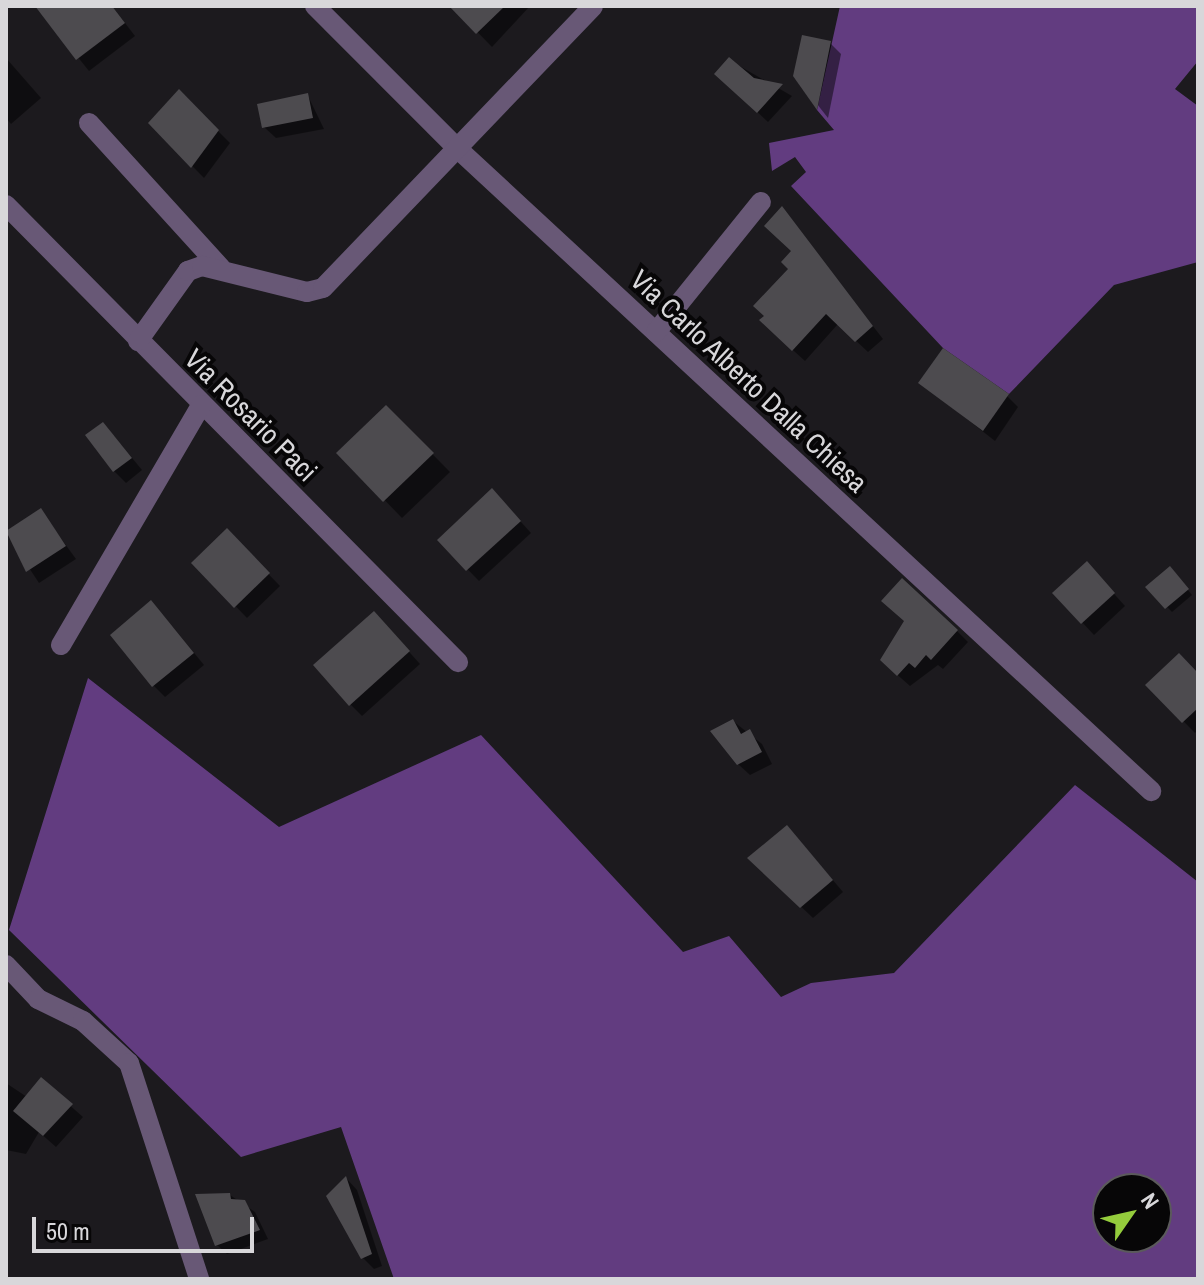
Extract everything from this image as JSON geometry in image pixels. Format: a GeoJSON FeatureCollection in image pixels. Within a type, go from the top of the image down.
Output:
{"type":"FeatureCollection","features":[{"type":"Feature","properties":{"kind":"street","name":"Via Carlo Alberto Dalla Chiesa"},"geometry":{"type":"LineString","coordinates":[[315,6],[458,149],[1151,791]]}},
{"type":"Feature","properties":{"kind":"street"},"geometry":{"type":"LineString","coordinates":[[138,341],[188,271],[221,268],[307,292],[323,288],[593,6]]}},
{"type":"Feature","properties":{"kind":"street"},"geometry":{"type":"LineString","coordinates":[[89,123],[221,268]]}},
{"type":"Feature","properties":{"kind":"street"},"geometry":{"type":"LineString","coordinates":[[656,332],[761,202]]}},
{"type":"Feature","properties":{"kind":"street","name":"Via Rosario Paci"},"geometry":{"type":"LineString","coordinates":[[6,205],[458,662]]}},
{"type":"Feature","properties":{"kind":"street"},"geometry":{"type":"LineString","coordinates":[[61,645],[201,405]]}},
{"type":"Feature","properties":{"kind":"street"},"geometry":{"type":"LineString","coordinates":[[6,965],[38,999],[83,1021],[129,1063],[199,1279]]}},
{"type":"Feature","properties":{"kind":"shaded area"},"geometry":{"type":"Polygon","coordinates":[[[840,6],[1198,6],[1198,61],[1175,89],[1198,106],[1198,262],[1114,285],[1009,394],[943,348],[791,186],[806,172],[795,157],[772,171],[769,143],[834,130],[817,110],[840,6]]]}},
{"type":"Feature","properties":{"kind":"shaded area"},"geometry":{"type":"Polygon","coordinates":[[[88,678],[279,827],[481,735],[683,952],[729,936],[781,997],[811,983],[894,973],[1075,785],[1198,882],[1198,1279],[394,1279],[341,1127],[241,1157],[9,930],[88,678]]]}},
{"type":"Feature","properties":{"kind":"building"},"geometry":{"type":"Polygon","coordinates":[[[35,6],[112,6],[125,23],[76,60],[35,6]]]}},
{"type":"Feature","properties":{"kind":"building"},"geometry":{"type":"Polygon","coordinates":[[[449,6],[505,6],[476,34],[449,6]]]}},
{"type":"Feature","properties":{"kind":"building"},"geometry":{"type":"Polygon","coordinates":[[[802,35],[831,41],[817,110],[793,76],[802,35]]]}},
{"type":"Feature","properties":{"kind":"building"},"geometry":{"type":"Polygon","coordinates":[[[729,57],[754,78],[783,84],[757,113],[714,74],[729,57]]]}},
{"type":"Feature","properties":{"kind":"building"},"geometry":{"type":"Polygon","coordinates":[[[179,89],[219,130],[191,168],[148,123],[179,89]]]}},
{"type":"Feature","properties":{"kind":"building"},"geometry":{"type":"Polygon","coordinates":[[[308,93],[313,118],[262,128],[257,104],[308,93]]]}},
{"type":"Feature","properties":{"kind":"building"},"geometry":{"type":"Polygon","coordinates":[[[782,206],[873,326],[855,342],[826,314],[792,351],[759,320],[764,316],[753,306],[788,269],[781,262],[791,251],[764,226],[782,206]]]}},
{"type":"Feature","properties":{"kind":"building"},"geometry":{"type":"Polygon","coordinates":[[[943,348],[1009,394],[983,431],[918,383],[943,348]]]}},
{"type":"Feature","properties":{"kind":"building"},"geometry":{"type":"Polygon","coordinates":[[[386,405],[434,453],[383,502],[336,453],[386,405]]]}},
{"type":"Feature","properties":{"kind":"building"},"geometry":{"type":"Polygon","coordinates":[[[103,422],[132,458],[113,472],[85,435],[103,422]]]}},
{"type":"Feature","properties":{"kind":"building"},"geometry":{"type":"Polygon","coordinates":[[[492,488],[521,521],[466,571],[437,540],[492,488]]]}},
{"type":"Feature","properties":{"kind":"building"},"geometry":{"type":"Polygon","coordinates":[[[41,508],[66,546],[26,572],[6,531],[41,508]]]}},
{"type":"Feature","properties":{"kind":"building"},"geometry":{"type":"Polygon","coordinates":[[[227,528],[270,573],[234,608],[191,563],[227,528]]]}},
{"type":"Feature","properties":{"kind":"building"},"geometry":{"type":"Polygon","coordinates":[[[1087,561],[1115,593],[1081,624],[1052,593],[1087,561]]]}},
{"type":"Feature","properties":{"kind":"building"},"geometry":{"type":"Polygon","coordinates":[[[1170,566],[1189,589],[1165,609],[1145,587],[1170,566]]]}},
{"type":"Feature","properties":{"kind":"building"},"geometry":{"type":"Polygon","coordinates":[[[902,578],[958,630],[931,660],[926,655],[915,668],[909,663],[897,676],[880,660],[904,621],[881,601],[902,578]]]}},
{"type":"Feature","properties":{"kind":"building"},"geometry":{"type":"Polygon","coordinates":[[[151,600],[194,653],[152,687],[110,635],[151,600]]]}},
{"type":"Feature","properties":{"kind":"building"},"geometry":{"type":"Polygon","coordinates":[[[374,611],[410,651],[349,706],[313,665],[374,611]]]}},
{"type":"Feature","properties":{"kind":"building"},"geometry":{"type":"Polygon","coordinates":[[[1179,653],[1198,673],[1198,708],[1182,723],[1145,685],[1179,653]]]}},
{"type":"Feature","properties":{"kind":"building"},"geometry":{"type":"Polygon","coordinates":[[[733,719],[741,734],[750,729],[762,752],[737,765],[710,731],[733,719]]]}},
{"type":"Feature","properties":{"kind":"building"},"geometry":{"type":"Polygon","coordinates":[[[787,825],[833,880],[800,908],[747,858],[787,825]]]}},
{"type":"Feature","properties":{"kind":"building"},"geometry":{"type":"Polygon","coordinates":[[[41,1077],[73,1104],[43,1136],[13,1111],[41,1077]]]}},
{"type":"Feature","properties":{"kind":"building"},"geometry":{"type":"Polygon","coordinates":[[[346,1176],[372,1254],[361,1259],[326,1196],[346,1176]]]}},
{"type":"Feature","properties":{"kind":"building"},"geometry":{"type":"Polygon","coordinates":[[[230,1193],[231,1199],[245,1200],[260,1230],[215,1246],[195,1194],[230,1193]]]}}]}
